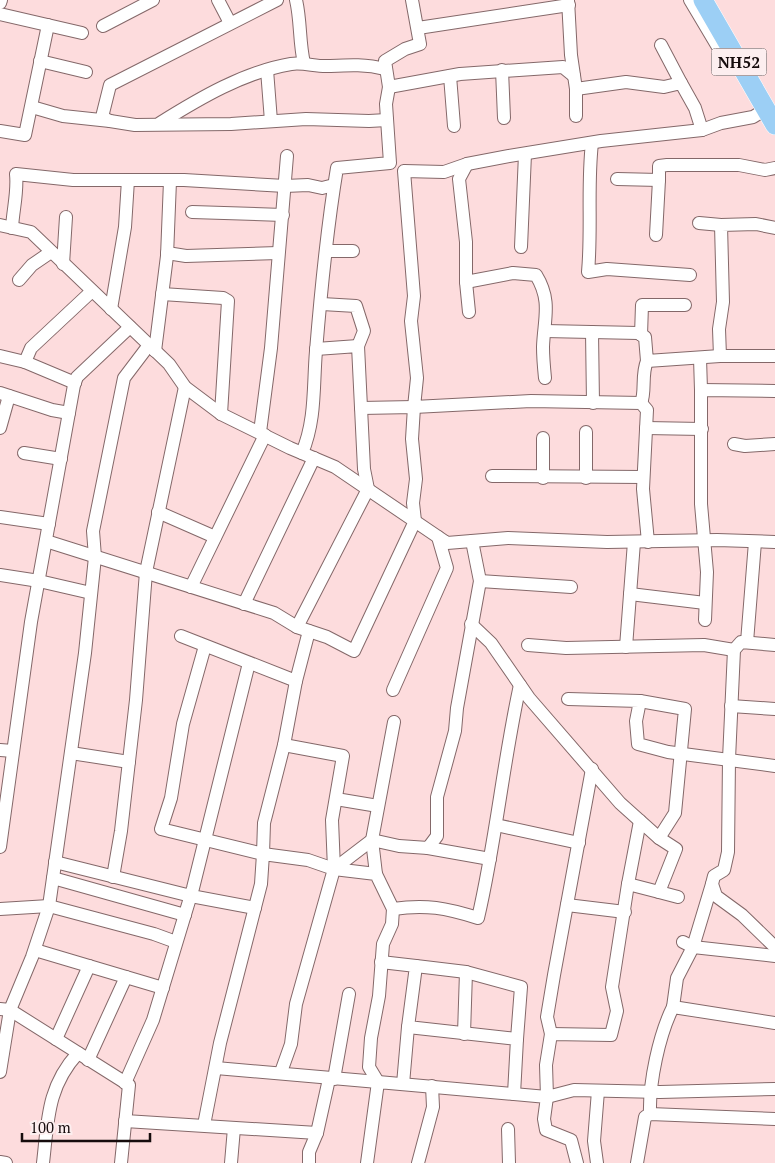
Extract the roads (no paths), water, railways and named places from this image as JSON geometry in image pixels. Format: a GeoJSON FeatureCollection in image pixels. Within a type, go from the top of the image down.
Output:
{"type":"FeatureCollection","features":[{"type":"Feature","properties":{"kind":"highway","name":"NH52"},"geometry":{"type":"LineString","coordinates":[[703,0],[772,112]]}},
{"type":"Feature","properties":{"kind":"highway","name":"NH52"},"geometry":{"type":"LineString","coordinates":[[715,0],[772,112]]}},
{"type":"Feature","properties":{"kind":"street"},"geometry":{"type":"LineString","coordinates":[[103,26],[153,0]]}},
{"type":"Feature","properties":{"kind":"street"},"geometry":{"type":"LineString","coordinates":[[218,0],[230,23]]}},
{"type":"Feature","properties":{"kind":"street"},"geometry":{"type":"LineString","coordinates":[[110,121],[102,117],[110,85],[277,0]]}},
{"type":"Feature","properties":{"kind":"street"},"geometry":{"type":"LineString","coordinates":[[296,0],[299,44],[304,64]]}},
{"type":"Feature","properties":{"kind":"street"},"geometry":{"type":"LineString","coordinates":[[244,604],[308,456],[307,440],[315,394],[316,348],[337,168],[390,163],[386,104],[389,88],[384,61],[405,49],[420,44],[412,0]]}},
{"type":"Feature","properties":{"kind":"street"},"geometry":{"type":"LineString","coordinates":[[690,0],[731,69]]}},
{"type":"Feature","properties":{"kind":"street"},"geometry":{"type":"LineString","coordinates":[[418,28],[568,2],[576,89],[576,116]]}},
{"type":"Feature","properties":{"kind":"street"},"geometry":{"type":"LineString","coordinates":[[0,14],[82,33]]}},
{"type":"Feature","properties":{"kind":"street"},"geometry":{"type":"LineString","coordinates":[[0,131],[25,135],[48,25]]}},
{"type":"Feature","properties":{"kind":"street"},"geometry":{"type":"LineString","coordinates":[[661,45],[695,108],[702,130]]}},
{"type":"Feature","properties":{"kind":"street"},"geometry":{"type":"LineString","coordinates":[[40,61],[86,72]]}},
{"type":"Feature","properties":{"kind":"street"},"geometry":{"type":"LineString","coordinates":[[157,125],[231,83],[267,70],[304,64],[327,66],[350,64],[386,69]]}},
{"type":"Feature","properties":{"kind":"street"},"geometry":{"type":"LineString","coordinates":[[389,88],[450,76],[502,70],[562,67],[574,76]]}},
{"type":"Feature","properties":{"kind":"street"},"geometry":{"type":"LineString","coordinates":[[267,70],[271,121]]}},
{"type":"Feature","properties":{"kind":"street"},"geometry":{"type":"LineString","coordinates":[[502,70],[504,118]]}},
{"type":"Feature","properties":{"kind":"street"},"geometry":{"type":"LineString","coordinates":[[450,76],[454,126]]}},
{"type":"Feature","properties":{"kind":"street"},"geometry":{"type":"LineString","coordinates":[[576,89],[626,82],[664,86],[681,83]]}},
{"type":"Feature","properties":{"kind":"street"},"geometry":{"type":"LineString","coordinates":[[32,107],[63,116],[135,125],[387,120]]}},
{"type":"Feature","properties":{"kind":"street"},"geometry":{"type":"LineString","coordinates":[[46,541],[274,613],[303,629],[328,637],[354,651],[415,521],[413,502],[416,479],[412,439],[417,378],[411,321],[414,296],[404,171],[444,172],[468,164],[592,143],[702,130],[721,123],[772,112]]}},
{"type":"Feature","properties":{"kind":"street"},"geometry":{"type":"LineString","coordinates":[[592,143],[588,272],[607,269],[690,275]]}},
{"type":"Feature","properties":{"kind":"street"},"geometry":{"type":"LineString","coordinates":[[521,247],[525,154]]}},
{"type":"Feature","properties":{"kind":"street"},"geometry":{"type":"LineString","coordinates":[[191,587],[262,433],[287,156]]}},
{"type":"Feature","properties":{"kind":"street"},"geometry":{"type":"LineString","coordinates":[[468,164],[459,179],[466,242],[466,282],[469,312]]}},
{"type":"Feature","properties":{"kind":"street"},"geometry":{"type":"LineString","coordinates":[[656,234],[659,166],[739,165],[765,170],[775,168]]}},
{"type":"Feature","properties":{"kind":"street"},"geometry":{"type":"LineString","coordinates":[[334,185],[322,188],[170,181],[73,180],[16,174],[18,188],[6,226],[31,232],[169,364],[184,387],[221,414],[335,467],[447,543],[508,538],[634,542],[775,542]]}},
{"type":"Feature","properties":{"kind":"street"},"geometry":{"type":"LineString","coordinates":[[617,179],[659,180]]}},
{"type":"Feature","properties":{"kind":"street"},"geometry":{"type":"LineString","coordinates":[[111,309],[125,227],[128,180]]}},
{"type":"Feature","properties":{"kind":"street"},"geometry":{"type":"LineString","coordinates":[[0,1072],[5,1010],[35,950],[49,906],[91,593],[95,556],[93,531],[124,378],[152,348],[167,254],[170,181]]}},
{"type":"Feature","properties":{"kind":"street"},"geometry":{"type":"LineString","coordinates":[[192,212],[283,215]]}},
{"type":"Feature","properties":{"kind":"street"},"geometry":{"type":"LineString","coordinates":[[63,264],[66,217]]}},
{"type":"Feature","properties":{"kind":"street"},"geometry":{"type":"LineString","coordinates":[[699,223],[756,224],[775,228]]}},
{"type":"Feature","properties":{"kind":"street"},"geometry":{"type":"LineString","coordinates":[[720,356],[719,329],[723,302],[721,224]]}},
{"type":"Feature","properties":{"kind":"street"},"geometry":{"type":"LineString","coordinates":[[326,251],[353,252]]}},
{"type":"Feature","properties":{"kind":"street"},"geometry":{"type":"LineString","coordinates":[[19,280],[32,265],[51,252]]}},
{"type":"Feature","properties":{"kind":"street"},"geometry":{"type":"LineString","coordinates":[[167,254],[186,256],[278,253]]}},
{"type":"Feature","properties":{"kind":"street"},"geometry":{"type":"LineString","coordinates":[[466,282],[513,273],[536,275],[544,288],[547,315],[543,346],[545,378]]}},
{"type":"Feature","properties":{"kind":"street"},"geometry":{"type":"LineString","coordinates":[[25,362],[31,348],[92,291]]}},
{"type":"Feature","properties":{"kind":"street"},"geometry":{"type":"LineString","coordinates":[[162,294],[223,298],[228,301],[221,414]]}},
{"type":"Feature","properties":{"kind":"street"},"geometry":{"type":"LineString","coordinates":[[204,1125],[261,884],[264,824],[284,745],[296,682],[303,629],[368,489],[364,469],[358,346],[364,331],[356,306],[322,304]]}},
{"type":"Feature","properties":{"kind":"street"},"geometry":{"type":"LineString","coordinates":[[641,403],[643,398],[643,371],[647,361],[644,336],[641,334],[642,305],[685,305]]}},
{"type":"Feature","properties":{"kind":"street"},"geometry":{"type":"LineString","coordinates":[[0,847],[2,816],[39,580],[75,383],[77,377],[130,327]]}},
{"type":"Feature","properties":{"kind":"street"},"geometry":{"type":"LineString","coordinates":[[545,331],[641,334]]}},
{"type":"Feature","properties":{"kind":"street"},"geometry":{"type":"LineString","coordinates":[[592,332],[593,403]]}},
{"type":"Feature","properties":{"kind":"street"},"geometry":{"type":"LineString","coordinates":[[316,348],[358,346]]}},
{"type":"Feature","properties":{"kind":"street"},"geometry":{"type":"LineString","coordinates":[[0,356],[25,362],[75,383]]}},
{"type":"Feature","properties":{"kind":"street"},"geometry":{"type":"LineString","coordinates":[[647,361],[720,356],[775,356]]}},
{"type":"Feature","properties":{"kind":"street"},"geometry":{"type":"LineString","coordinates":[[700,358],[702,429],[701,504],[706,541],[707,572],[705,620]]}},
{"type":"Feature","properties":{"kind":"street"},"geometry":{"type":"LineString","coordinates":[[113,877],[121,831],[129,762],[146,572],[184,387]]}},
{"type":"Feature","properties":{"kind":"street"},"geometry":{"type":"LineString","coordinates":[[701,390],[775,391]]}},
{"type":"Feature","properties":{"kind":"street"},"geometry":{"type":"LineString","coordinates":[[0,428],[4,394],[52,410],[69,413]]}},
{"type":"Feature","properties":{"kind":"street"},"geometry":{"type":"LineString","coordinates":[[361,408],[414,408],[531,401],[641,403],[647,410],[643,477],[648,542]]}},
{"type":"Feature","properties":{"kind":"street"},"geometry":{"type":"LineString","coordinates":[[646,428],[702,429]]}},
{"type":"Feature","properties":{"kind":"street"},"geometry":{"type":"LineString","coordinates":[[586,432],[586,478]]}},
{"type":"Feature","properties":{"kind":"street"},"geometry":{"type":"LineString","coordinates":[[543,438],[543,478]]}},
{"type":"Feature","properties":{"kind":"street"},"geometry":{"type":"LineString","coordinates":[[734,444],[745,446],[775,444]]}},
{"type":"Feature","properties":{"kind":"street"},"geometry":{"type":"LineString","coordinates":[[24,453],[61,459]]}},
{"type":"Feature","properties":{"kind":"street"},"geometry":{"type":"LineString","coordinates":[[492,476],[543,478],[643,477]]}},
{"type":"Feature","properties":{"kind":"street"},"geometry":{"type":"LineString","coordinates":[[158,512],[215,537]]}},
{"type":"Feature","properties":{"kind":"street"},"geometry":{"type":"LineString","coordinates":[[0,517],[49,524]]}},
{"type":"Feature","properties":{"kind":"street"},"geometry":{"type":"LineString","coordinates":[[393,690],[447,568],[438,537]]}},
{"type":"Feature","properties":{"kind":"street"},"geometry":{"type":"LineString","coordinates":[[428,848],[437,836],[437,797],[455,731],[456,708],[480,580],[472,541]]}},
{"type":"Feature","properties":{"kind":"street"},"geometry":{"type":"LineString","coordinates":[[626,647],[634,542]]}},
{"type":"Feature","properties":{"kind":"street"},"geometry":{"type":"LineString","coordinates":[[747,642],[755,542]]}},
{"type":"Feature","properties":{"kind":"street"},"geometry":{"type":"LineString","coordinates":[[0,575],[39,580],[91,593]]}},
{"type":"Feature","properties":{"kind":"street"},"geometry":{"type":"LineString","coordinates":[[480,580],[571,587]]}},
{"type":"Feature","properties":{"kind":"street"},"geometry":{"type":"LineString","coordinates":[[630,594],[705,603]]}},
{"type":"Feature","properties":{"kind":"street"},"geometry":{"type":"LineString","coordinates":[[471,624],[491,643],[529,698],[620,803],[659,838],[676,849],[659,892]]}},
{"type":"Feature","properties":{"kind":"street"},"geometry":{"type":"LineString","coordinates":[[181,636],[296,682]]}},
{"type":"Feature","properties":{"kind":"street"},"geometry":{"type":"LineString","coordinates":[[650,1114],[649,1092],[665,1024],[673,1007],[677,978],[714,876],[724,870],[728,852],[728,759],[734,650],[741,642],[775,646]]}},
{"type":"Feature","properties":{"kind":"street"},"geometry":{"type":"LineString","coordinates":[[528,645],[566,648],[704,645],[734,650]]}},
{"type":"Feature","properties":{"kind":"street"},"geometry":{"type":"LineString","coordinates":[[205,646],[182,724],[170,798],[161,829],[263,854],[308,860],[334,869],[376,874]]}},
{"type":"Feature","properties":{"kind":"street"},"geometry":{"type":"LineString","coordinates":[[126,1083],[153,1020],[191,896],[249,663]]}},
{"type":"Feature","properties":{"kind":"street"},"geometry":{"type":"LineString","coordinates":[[393,909],[418,906],[441,907],[478,918],[520,685]]}},
{"type":"Feature","properties":{"kind":"street"},"geometry":{"type":"LineString","coordinates":[[568,699],[640,701],[685,709],[675,813],[659,838]]}},
{"type":"Feature","properties":{"kind":"street"},"geometry":{"type":"LineString","coordinates":[[640,701],[636,721],[638,744],[682,753],[775,766]]}},
{"type":"Feature","properties":{"kind":"street"},"geometry":{"type":"LineString","coordinates":[[732,706],[775,709]]}},
{"type":"Feature","properties":{"kind":"street"},"geometry":{"type":"LineString","coordinates":[[367,1163],[378,1082],[369,1067],[371,1038],[379,996],[383,944],[392,924],[393,909],[376,874],[372,840],[394,722]]}},
{"type":"Feature","properties":{"kind":"street"},"geometry":{"type":"LineString","coordinates":[[281,1072],[291,1044],[296,1004],[334,869],[332,820],[343,756],[284,745]]}},
{"type":"Feature","properties":{"kind":"street"},"geometry":{"type":"LineString","coordinates":[[0,750],[13,751]]}},
{"type":"Feature","properties":{"kind":"street"},"geometry":{"type":"LineString","coordinates":[[71,752],[129,762]]}},
{"type":"Feature","properties":{"kind":"street"},"geometry":{"type":"LineString","coordinates":[[577,1163],[570,1140],[546,1130],[544,1119],[547,1097],[546,1065],[550,1034],[547,1017],[592,769]]}},
{"type":"Feature","properties":{"kind":"street"},"geometry":{"type":"LineString","coordinates":[[336,799],[378,806]]}},
{"type":"Feature","properties":{"kind":"street"},"geometry":{"type":"LineString","coordinates":[[550,1034],[611,1034],[617,1011],[612,987],[640,821]]}},
{"type":"Feature","properties":{"kind":"street"},"geometry":{"type":"LineString","coordinates":[[496,825],[579,843]]}},
{"type":"Feature","properties":{"kind":"street"},"geometry":{"type":"LineString","coordinates":[[334,869],[372,840],[399,846],[428,848],[490,859]]}},
{"type":"Feature","properties":{"kind":"street"},"geometry":{"type":"LineString","coordinates":[[55,862],[191,896],[255,908]]}},
{"type":"Feature","properties":{"kind":"street"},"geometry":{"type":"LineString","coordinates":[[53,878],[185,915]]}},
{"type":"Feature","properties":{"kind":"street"},"geometry":{"type":"LineString","coordinates":[[628,884],[678,897]]}},
{"type":"Feature","properties":{"kind":"street"},"geometry":{"type":"LineString","coordinates":[[712,884],[716,896],[742,915],[775,947]]}},
{"type":"Feature","properties":{"kind":"street"},"geometry":{"type":"LineString","coordinates":[[567,904],[625,912]]}},
{"type":"Feature","properties":{"kind":"street"},"geometry":{"type":"LineString","coordinates":[[0,909],[49,906],[176,942]]}},
{"type":"Feature","properties":{"kind":"street"},"geometry":{"type":"LineString","coordinates":[[688,945],[775,956]]}},
{"type":"Feature","properties":{"kind":"street"},"geometry":{"type":"LineString","coordinates":[[35,950],[163,988]]}},
{"type":"Feature","properties":{"kind":"street"},"geometry":{"type":"LineString","coordinates":[[381,962],[466,972],[521,987],[514,1094]]}},
{"type":"Feature","properties":{"kind":"street"},"geometry":{"type":"LineString","coordinates":[[56,1039],[89,966]]}},
{"type":"Feature","properties":{"kind":"street"},"geometry":{"type":"LineString","coordinates":[[402,1084],[416,966]]}},
{"type":"Feature","properties":{"kind":"street"},"geometry":{"type":"LineString","coordinates":[[464,1034],[466,972]]}},
{"type":"Feature","properties":{"kind":"street"},"geometry":{"type":"LineString","coordinates":[[43,1163],[45,1131],[54,1087],[65,1068],[83,1057],[126,977]]}},
{"type":"Feature","properties":{"kind":"street"},"geometry":{"type":"LineString","coordinates":[[309,1163],[310,1152],[332,1079],[349,994]]}},
{"type":"Feature","properties":{"kind":"street"},"geometry":{"type":"LineString","coordinates":[[673,1007],[775,1023]]}},
{"type":"Feature","properties":{"kind":"street"},"geometry":{"type":"LineString","coordinates":[[5,1010],[56,1039],[129,1085],[121,1163]]}},
{"type":"Feature","properties":{"kind":"street"},"geometry":{"type":"LineString","coordinates":[[408,1027],[517,1039]]}},
{"type":"Feature","properties":{"kind":"street"},"geometry":{"type":"LineString","coordinates":[[216,1068],[281,1072],[332,1079],[547,1097],[574,1090],[649,1092],[775,1088]]}},
{"type":"Feature","properties":{"kind":"street"},"geometry":{"type":"LineString","coordinates":[[418,1163],[433,1108],[432,1086]]}},
{"type":"Feature","properties":{"kind":"street"},"geometry":{"type":"LineString","coordinates":[[597,1163],[594,1141],[598,1091]]}},
{"type":"Feature","properties":{"kind":"street"},"geometry":{"type":"LineString","coordinates":[[638,1163],[645,1118],[650,1114],[775,1119]]}},
{"type":"Feature","properties":{"kind":"street"},"geometry":{"type":"LineString","coordinates":[[125,1121],[317,1133]]}},
{"type":"Feature","properties":{"kind":"street"},"geometry":{"type":"LineString","coordinates":[[231,1163],[234,1128]]}},
{"type":"Feature","properties":{"kind":"street"},"geometry":{"type":"LineString","coordinates":[[508,1129],[509,1163]]}},
{"type":"Feature","properties":{"kind":"street"},"geometry":{"type":"LineString","coordinates":[[0,1162],[6,1163]]}}]}
